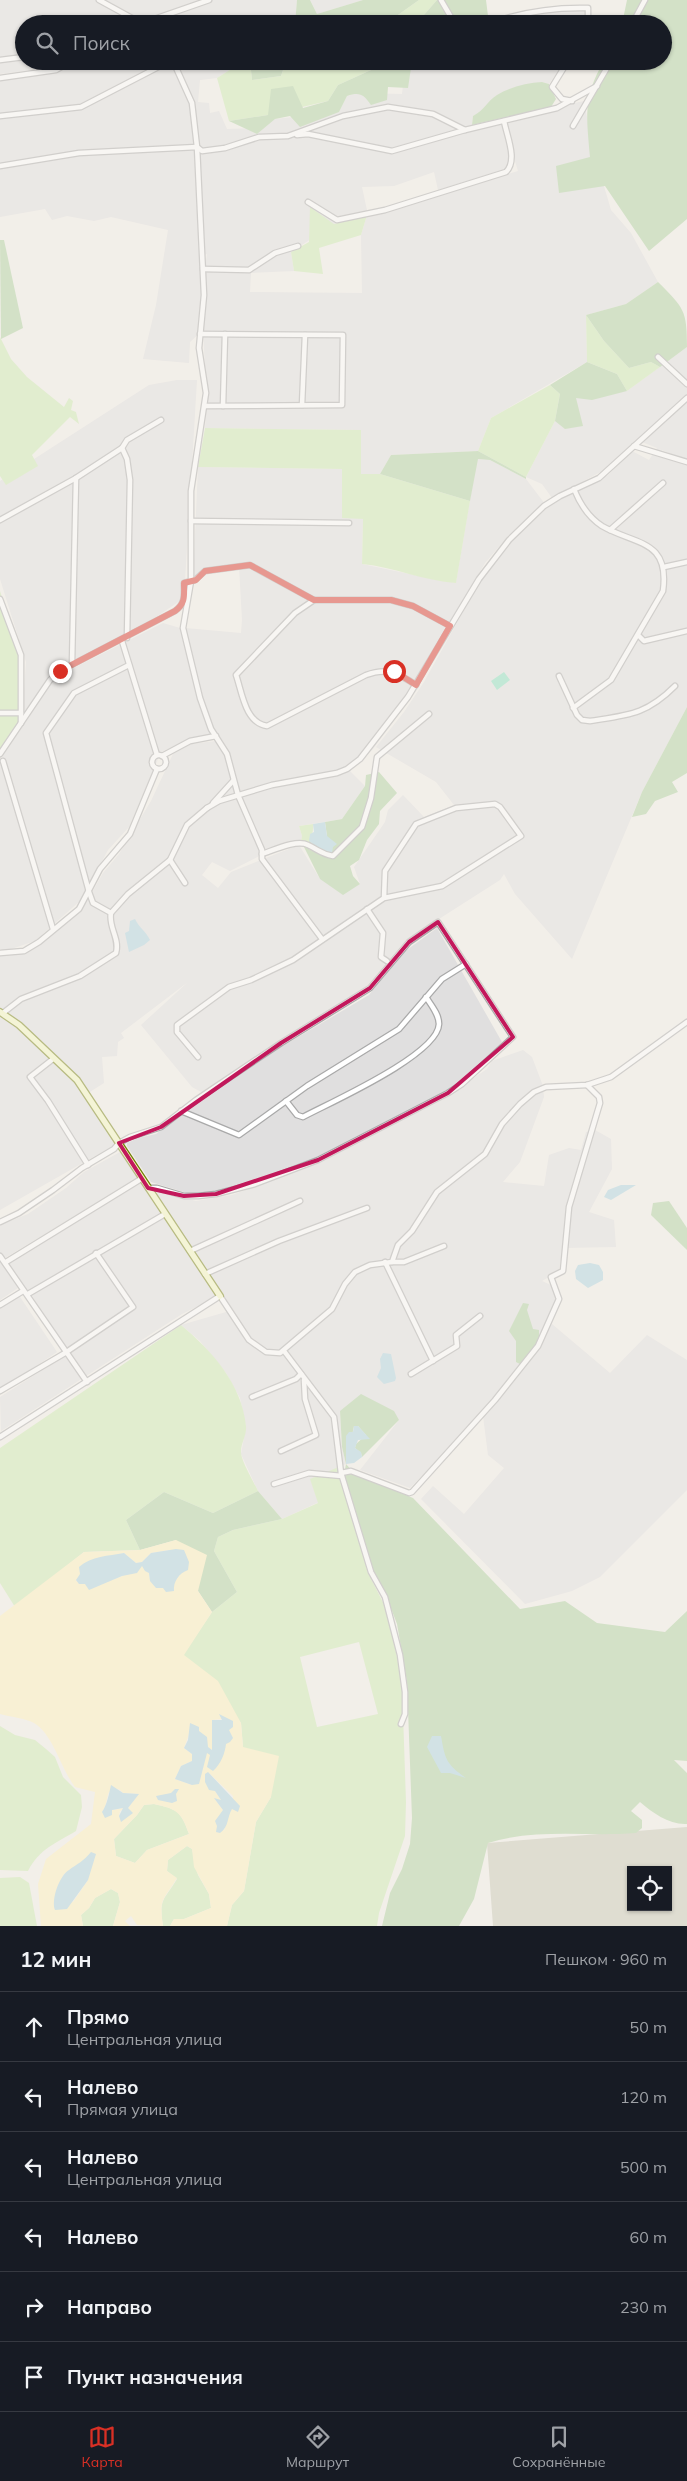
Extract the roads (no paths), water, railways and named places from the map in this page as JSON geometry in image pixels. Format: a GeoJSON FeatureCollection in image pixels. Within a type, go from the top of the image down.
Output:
{"type":"FeatureCollection","features":[{"type":"Feature","properties":{"kind":"street"},"geometry":{"type":"LineString","coordinates":[[99,0],[125,15]]}},
{"type":"Feature","properties":{"kind":"street"},"geometry":{"type":"LineString","coordinates":[[166,15],[209,0]]}},
{"type":"Feature","properties":{"kind":"street"},"geometry":{"type":"LineString","coordinates":[[441,0],[450,15]]}},
{"type":"Feature","properties":{"kind":"street"},"geometry":{"type":"LineString","coordinates":[[637,15],[645,0]]}},
{"type":"Feature","properties":{"kind":"street"},"geometry":{"type":"LineString","coordinates":[[514,15],[558,7],[588,8],[588,15]]}},
{"type":"Feature","properties":{"kind":"street"},"geometry":{"type":"LineString","coordinates":[[0,60],[15,58]]}},
{"type":"Feature","properties":{"kind":"street"},"geometry":{"type":"LineString","coordinates":[[0,78],[56,70]]}},
{"type":"Feature","properties":{"kind":"street"},"geometry":{"type":"LineString","coordinates":[[0,116],[81,107],[153,70]]}},
{"type":"Feature","properties":{"kind":"street"},"geometry":{"type":"LineString","coordinates":[[176,70],[192,102],[197,147],[204,307],[200,334],[200,359],[206,393],[191,492],[191,581],[183,628],[200,698],[211,729],[227,754],[233,781],[262,858],[322,939]]}},
{"type":"Feature","properties":{"kind":"street"},"geometry":{"type":"LineString","coordinates":[[562,70],[552,87],[562,99],[573,101]]}},
{"type":"Feature","properties":{"kind":"street"},"geometry":{"type":"LineString","coordinates":[[573,126],[605,70]]}},
{"type":"Feature","properties":{"kind":"street"},"geometry":{"type":"LineString","coordinates":[[0,166],[79,153],[197,147],[202,151],[225,148],[259,137],[308,134],[392,151],[465,130],[557,108],[573,101],[596,86]]}},
{"type":"Feature","properties":{"kind":"street"},"geometry":{"type":"LineString","coordinates":[[288,136],[343,116],[388,107],[433,114],[465,130]]}},
{"type":"Feature","properties":{"kind":"street"},"geometry":{"type":"LineString","coordinates":[[308,202],[337,220],[385,210],[506,172],[511,167],[512,160],[504,121]]}},
{"type":"Feature","properties":{"kind":"street"},"geometry":{"type":"LineString","coordinates":[[203,269],[249,270],[275,253],[298,246]]}},
{"type":"Feature","properties":{"kind":"street"},"geometry":{"type":"LineString","coordinates":[[200,334],[343,336],[342,405],[302,405],[302,407],[205,406]]}},
{"type":"Feature","properties":{"kind":"street"},"geometry":{"type":"LineString","coordinates":[[224,406],[225,334]]}},
{"type":"Feature","properties":{"kind":"street"},"geometry":{"type":"LineString","coordinates":[[302,405],[305,335]]}},
{"type":"Feature","properties":{"kind":"street"},"geometry":{"type":"LineString","coordinates":[[658,357],[687,384]]}},
{"type":"Feature","properties":{"kind":"street"},"geometry":{"type":"LineString","coordinates":[[207,808],[238,795],[272,785],[348,769],[370,747],[416,685],[479,579],[509,540],[544,506],[574,489],[599,478],[687,398]]}},
{"type":"Feature","properties":{"kind":"street"},"geometry":{"type":"LineString","coordinates":[[0,520],[76,478],[122,448],[127,440],[161,420]]}},
{"type":"Feature","properties":{"kind":"street"},"geometry":{"type":"LineString","coordinates":[[634,446],[687,462]]}},
{"type":"Feature","properties":{"kind":"street"},"geometry":{"type":"LineString","coordinates":[[122,448],[127,459],[130,480],[125,639],[129,665],[160,756],[166,764],[162,769],[157,769]]}},
{"type":"Feature","properties":{"kind":"street"},"geometry":{"type":"LineString","coordinates":[[72,664],[76,478]]}},
{"type":"Feature","properties":{"kind":"street"},"geometry":{"type":"LineString","coordinates":[[610,530],[663,483]]}},
{"type":"Feature","properties":{"kind":"street"},"geometry":{"type":"LineString","coordinates":[[574,489],[586,513],[610,530],[650,547],[659,556],[664,567],[663,591],[611,680],[574,708]]}},
{"type":"Feature","properties":{"kind":"street"},"geometry":{"type":"LineString","coordinates":[[191,521],[349,523]]}},
{"type":"Feature","properties":{"kind":"street"},"geometry":{"type":"LineString","coordinates":[[664,567],[687,562]]}},
{"type":"Feature","properties":{"kind":"street"},"geometry":{"type":"LineString","coordinates":[[0,754],[50,680],[72,664],[125,639],[182,606],[184,601],[184,583],[191,581],[205,571],[250,565],[314,600],[391,600],[413,606],[450,626]]}},
{"type":"Feature","properties":{"kind":"street"},"geometry":{"type":"LineString","coordinates":[[314,600],[295,613],[236,675],[249,712],[255,722],[267,726],[366,675],[381,670],[394,671],[416,685]]}},
{"type":"Feature","properties":{"kind":"street"},"geometry":{"type":"LineString","coordinates":[[0,601],[21,655],[21,725]]}},
{"type":"Feature","properties":{"kind":"street"},"geometry":{"type":"LineString","coordinates":[[638,635],[644,641],[687,631]]}},
{"type":"Feature","properties":{"kind":"street"},"geometry":{"type":"LineString","coordinates":[[111,913],[93,903],[89,892],[46,733],[74,693],[129,665]]}},
{"type":"Feature","properties":{"kind":"street"},"geometry":{"type":"LineString","coordinates":[[559,676],[574,708],[582,720],[590,721],[639,713],[662,699],[674,686]]}},
{"type":"Feature","properties":{"kind":"street"},"geometry":{"type":"LineString","coordinates":[[0,713],[21,713]]}},
{"type":"Feature","properties":{"kind":"street"},"geometry":{"type":"LineString","coordinates":[[262,854],[300,843],[308,844],[319,853],[333,856],[362,827],[371,798],[375,764],[381,752],[429,714]]}},
{"type":"Feature","properties":{"kind":"street"},"geometry":{"type":"LineString","coordinates":[[157,769],[152,762],[160,756],[190,741],[216,736]]}},
{"type":"Feature","properties":{"kind":"street"},"geometry":{"type":"LineString","coordinates":[[2,760],[53,929]]}},
{"type":"Feature","properties":{"kind":"street"},"geometry":{"type":"LineString","coordinates":[[0,953],[24,951],[39,942],[79,909],[100,869],[130,834],[157,769]]}},
{"type":"Feature","properties":{"kind":"street"},"geometry":{"type":"LineString","coordinates":[[233,781],[226,792],[187,825],[170,860],[128,894],[111,913],[112,927],[117,940],[116,953],[80,976],[20,999],[2,1012],[29,1034],[77,1080],[248,1340],[256,1347],[274,1353],[284,1352],[332,1309],[345,1284],[355,1272],[385,1262],[404,1262],[444,1246]]}},
{"type":"Feature","properties":{"kind":"street"},"geometry":{"type":"LineString","coordinates":[[198,1057],[177,1032],[178,1025],[229,987],[280,966],[384,898],[442,886],[522,836],[500,807],[495,804],[456,808],[431,817],[416,824],[385,871],[384,898]]}},
{"type":"Feature","properties":{"kind":"street"},"geometry":{"type":"LineString","coordinates":[[170,860],[185,883]]}},
{"type":"Feature","properties":{"kind":"street"},"geometry":{"type":"LineString","coordinates":[[367,909],[383,933],[381,957],[387,962]]}},
{"type":"Feature","properties":{"kind":"street"},"geometry":{"type":"LineString","coordinates":[[0,1222],[19,1213],[114,1149],[119,1143],[130,1137],[161,1127],[281,1043],[370,988],[409,942],[438,922],[513,1037],[462,1084],[436,1101],[371,1132],[327,1156],[255,1184],[216,1194],[184,1196],[157,1188],[148,1188]]}},
{"type":"Feature","properties":{"kind":"street"},"geometry":{"type":"LineString","coordinates":[[181,1112],[239,1135],[286,1101],[399,1029],[442,979],[466,964]]}},
{"type":"Feature","properties":{"kind":"street"},"geometry":{"type":"LineString","coordinates":[[286,1101],[297,1116],[303,1117],[389,1074],[435,1036],[439,1025],[437,1014],[426,997]]}},
{"type":"Feature","properties":{"kind":"street"},"geometry":{"type":"LineString","coordinates":[[392,1262],[398,1245],[412,1231],[437,1192],[485,1154],[502,1124],[534,1092],[546,1087],[587,1085],[601,1081],[623,1070],[687,1022]]}},
{"type":"Feature","properties":{"kind":"street"},"geometry":{"type":"LineString","coordinates":[[53,1059],[30,1077],[48,1101],[88,1165]]}},
{"type":"Feature","properties":{"kind":"street"},"geometry":{"type":"LineString","coordinates":[[274,1484],[309,1473],[342,1475],[351,1471],[409,1493],[412,1492],[495,1400],[538,1346],[559,1299],[551,1277],[562,1271],[569,1207],[600,1103],[599,1097],[587,1085]]}},
{"type":"Feature","properties":{"kind":"street"},"geometry":{"type":"LineString","coordinates":[[87,1382],[65,1353],[28,1294],[23,1291],[2,1259],[141,1179]]}},
{"type":"Feature","properties":{"kind":"street"},"geometry":{"type":"LineString","coordinates":[[190,1251],[300,1201]]}},
{"type":"Feature","properties":{"kind":"street"},"geometry":{"type":"LineString","coordinates":[[205,1274],[288,1238],[367,1208]]}},
{"type":"Feature","properties":{"kind":"street"},"geometry":{"type":"LineString","coordinates":[[28,1294],[165,1214]]}},
{"type":"Feature","properties":{"kind":"street"},"geometry":{"type":"LineString","coordinates":[[0,1392],[65,1353],[133,1307],[96,1253]]}},
{"type":"Feature","properties":{"kind":"street"},"geometry":{"type":"LineString","coordinates":[[385,1262],[433,1361]]}},
{"type":"Feature","properties":{"kind":"street"},"geometry":{"type":"LineString","coordinates":[[0,1305],[23,1291]]}},
{"type":"Feature","properties":{"kind":"street"},"geometry":{"type":"LineString","coordinates":[[0,1436],[220,1296]]}},
{"type":"Feature","properties":{"kind":"street"},"geometry":{"type":"LineString","coordinates":[[411,1374],[457,1346],[456,1335],[480,1316]]}},
{"type":"Feature","properties":{"kind":"street"},"geometry":{"type":"LineString","coordinates":[[284,1352],[334,1417],[342,1475],[371,1572],[385,1597],[391,1615],[404,1678],[405,1714],[401,1724]]}},
{"type":"Feature","properties":{"kind":"street"},"geometry":{"type":"LineString","coordinates":[[252,1397],[302,1376]]}},
{"type":"Feature","properties":{"kind":"street"},"geometry":{"type":"LineString","coordinates":[[281,1451],[316,1436],[305,1399],[302,1376]]}},
{"type":"Feature","properties":{"kind":"water"},"geometry":{"type":"Polygon","coordinates":[[[325,822],[327,836],[337,844],[333,847],[332,853],[320,849],[309,841],[310,834],[314,832],[313,824],[325,822]]]}},
{"type":"Feature","properties":{"kind":"water"},"geometry":{"type":"Polygon","coordinates":[[[135,919],[150,940],[129,952],[125,933],[129,931],[130,921],[135,919]]]}},
{"type":"Feature","properties":{"kind":"water"},"geometry":{"type":"Polygon","coordinates":[[[621,1185],[636,1185],[611,1200],[604,1197],[608,1190],[621,1185]]]}},
{"type":"Feature","properties":{"kind":"water"},"geometry":{"type":"Polygon","coordinates":[[[590,1263],[599,1265],[603,1272],[603,1280],[588,1288],[576,1279],[575,1271],[578,1265],[590,1263]]]}},
{"type":"Feature","properties":{"kind":"water"},"geometry":{"type":"Polygon","coordinates":[[[383,1353],[391,1354],[396,1378],[395,1381],[384,1384],[377,1377],[381,1368],[380,1359],[383,1353]]]}},
{"type":"Feature","properties":{"kind":"water"},"geometry":{"type":"Polygon","coordinates":[[[354,1426],[358,1426],[370,1439],[358,1440],[355,1448],[361,1452],[362,1457],[354,1463],[346,1464],[346,1436],[349,1432],[353,1432],[354,1426]]]}},
{"type":"Feature","properties":{"kind":"water"},"geometry":{"type":"Polygon","coordinates":[[[176,1549],[184,1550],[189,1562],[188,1570],[182,1573],[176,1581],[174,1591],[166,1592],[163,1588],[156,1588],[150,1581],[149,1573],[142,1566],[137,1573],[122,1576],[89,1590],[85,1584],[79,1584],[76,1580],[80,1574],[79,1567],[95,1559],[124,1553],[136,1563],[142,1562],[151,1553],[176,1549]]]}},
{"type":"Feature","properties":{"kind":"water"},"geometry":{"type":"Polygon","coordinates":[[[219,1714],[233,1721],[233,1727],[229,1730],[233,1738],[226,1744],[224,1755],[218,1765],[213,1771],[207,1767],[210,1755],[207,1753],[199,1784],[192,1785],[175,1779],[181,1766],[192,1761],[192,1754],[184,1748],[188,1740],[190,1723],[199,1727],[199,1731],[207,1737],[208,1747],[212,1750],[212,1720],[222,1720],[219,1714]]]}},
{"type":"Feature","properties":{"kind":"water"},"geometry":{"type":"Polygon","coordinates":[[[432,1736],[441,1736],[450,1765],[466,1778],[450,1773],[441,1773],[427,1747],[432,1736]]]}},
{"type":"Feature","properties":{"kind":"water"},"geometry":{"type":"Polygon","coordinates":[[[208,1772],[240,1806],[238,1812],[232,1809],[225,1828],[220,1833],[216,1832],[217,1826],[215,1821],[223,1810],[214,1798],[221,1800],[215,1791],[209,1790],[205,1782],[205,1774],[208,1772]]]}},
{"type":"Feature","properties":{"kind":"water"},"geometry":{"type":"Polygon","coordinates":[[[111,1785],[123,1793],[139,1794],[128,1808],[133,1813],[121,1822],[119,1816],[123,1808],[112,1810],[112,1815],[105,1818],[102,1812],[107,1803],[111,1785]]]}},
{"type":"Feature","properties":{"kind":"water"},"geometry":{"type":"Polygon","coordinates":[[[175,1789],[179,1789],[176,1794],[177,1801],[172,1803],[158,1800],[156,1796],[171,1793],[175,1789]]]}},
{"type":"Feature","properties":{"kind":"water"},"geometry":{"type":"Polygon","coordinates":[[[91,1852],[96,1854],[88,1880],[67,1909],[55,1910],[55,1895],[62,1877],[91,1852]]]}}]}
